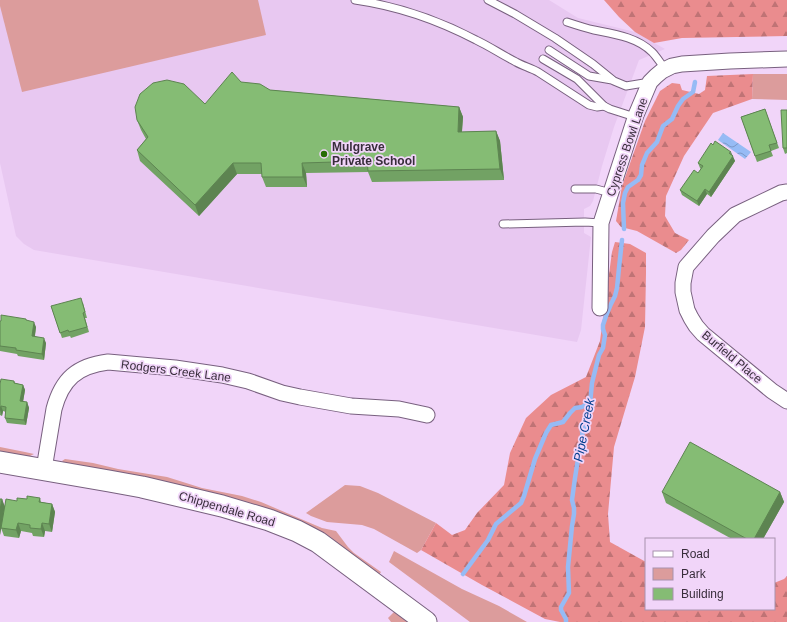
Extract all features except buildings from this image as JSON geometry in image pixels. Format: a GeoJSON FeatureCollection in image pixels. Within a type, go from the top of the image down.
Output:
{"type":"FeatureCollection","features":[{"type":"Feature","properties":{"kind":"street","name":"Cypress Bowl Lane"},"geometry":{"type":"LineString","coordinates":[[600,308],[601,224],[635,117],[650,82],[656,76],[672,66],[682,64],[695,62],[787,59]]}},
{"type":"Feature","properties":{"kind":"street","name":"Burfield Place"},"geometry":{"type":"LineString","coordinates":[[787,192],[735,215],[713,236],[686,268],[683,287],[687,310],[696,326],[703,334],[772,391],[787,401]]}},
{"type":"Feature","properties":{"kind":"street","name":"Rodgers Creek Lane"},"geometry":{"type":"LineString","coordinates":[[44,469],[54,409],[61,390],[66,382],[81,370],[97,364],[108,362],[222,374],[282,393],[300,397],[351,406],[399,409],[426,414]]}},
{"type":"Feature","properties":{"kind":"street","name":"Chippendale Road"},"geometry":{"type":"LineString","coordinates":[[0,462],[110,480],[172,494],[253,515],[297,531],[318,542],[426,622]]}},
{"type":"Feature","properties":{"kind":"lane"},"geometry":{"type":"LineString","coordinates":[[355,0],[370,2],[425,17],[449,27],[536,71],[589,105],[597,107],[604,106]]}},
{"type":"Feature","properties":{"kind":"lane"},"geometry":{"type":"LineString","coordinates":[[488,0],[555,38],[614,80],[626,86],[650,82]]}},
{"type":"Feature","properties":{"kind":"lane"},"geometry":{"type":"LineString","coordinates":[[567,22],[588,29],[632,39],[652,52],[666,70]]}},
{"type":"Feature","properties":{"kind":"lane"},"geometry":{"type":"LineString","coordinates":[[549,50],[589,76],[614,80]]}},
{"type":"Feature","properties":{"kind":"lane"},"geometry":{"type":"LineString","coordinates":[[544,59],[576,79],[604,106],[635,117]]}},
{"type":"Feature","properties":{"kind":"lane"},"geometry":{"type":"LineString","coordinates":[[576,189],[596,189],[611,193]]}},
{"type":"Feature","properties":{"kind":"lane"},"geometry":{"type":"LineString","coordinates":[[503,224],[585,222],[601,224]]}},
{"type":"Feature","properties":{"kind":"shaded area"},"geometry":{"type":"Polygon","coordinates":[[[0,0],[549,0],[578,18],[635,32],[665,49],[639,60],[614,127],[593,201],[590,206],[584,209],[584,233],[591,237],[581,330],[577,342],[34,250],[24,244],[16,236],[0,163],[0,0]]]}},
{"type":"Feature","properties":{"kind":"green space"},"geometry":{"type":"Polygon","coordinates":[[[0,0],[258,0],[266,35],[22,92],[0,6],[0,0]]]}},
{"type":"Feature","properties":{"kind":"green space"},"geometry":{"type":"Polygon","coordinates":[[[604,0],[787,0],[787,36],[682,38],[654,43],[635,32],[604,0]]]}},
{"type":"Feature","properties":{"kind":"green space"},"geometry":{"type":"Polygon","coordinates":[[[753,74],[787,74],[787,100],[752,99],[753,74]]]}},
{"type":"Feature","properties":{"kind":"green space"},"geometry":{"type":"Polygon","coordinates":[[[753,74],[752,99],[713,113],[684,156],[666,196],[665,216],[675,233],[689,240],[681,250],[676,253],[637,231],[621,227],[616,221],[622,186],[645,121],[660,91],[672,83],[680,84],[682,90],[699,94],[705,90],[707,76],[753,74]]]}},
{"type":"Feature","properties":{"kind":"green space"},"geometry":{"type":"Polygon","coordinates":[[[615,242],[630,244],[646,253],[646,273],[645,327],[635,377],[614,447],[608,514],[610,542],[645,561],[645,610],[775,610],[775,583],[787,576],[787,622],[560,622],[545,619],[421,550],[436,523],[452,535],[465,530],[477,513],[504,485],[510,453],[526,418],[551,395],[586,377],[600,341],[612,252],[615,242]]]}},
{"type":"Feature","properties":{"kind":"green space"},"geometry":{"type":"Polygon","coordinates":[[[0,447],[34,454],[28,457],[0,453],[0,447]]]}},
{"type":"Feature","properties":{"kind":"green space"},"geometry":{"type":"Polygon","coordinates":[[[65,459],[167,477],[202,488],[242,496],[261,502],[322,528],[336,531],[354,553],[381,572],[379,575],[332,542],[64,463],[62,461],[65,459]]]}},
{"type":"Feature","properties":{"kind":"green space"},"geometry":{"type":"Polygon","coordinates":[[[345,485],[360,486],[378,493],[436,523],[421,550],[417,553],[374,529],[362,525],[327,522],[306,513],[345,485]]]}},
{"type":"Feature","properties":{"kind":"green space"},"geometry":{"type":"Polygon","coordinates":[[[394,551],[462,589],[499,606],[527,622],[470,622],[389,562],[394,551]]]}},
{"type":"Feature","properties":{"kind":"green space"},"geometry":{"type":"Polygon","coordinates":[[[395,611],[411,622],[391,622],[388,618],[395,611]]]}},
{"type":"Feature","properties":{"kind":"water"},"geometry":{"type":"Polygon","coordinates":[[[723,133],[751,152],[745,159],[718,140],[723,133]]]}},
{"type":"Feature","properties":{"kind":"waterway","name":"Pipe Creek"},"geometry":{"type":"LineString","coordinates":[[624,229],[623,203],[625,193],[628,187],[638,180],[641,175],[642,165],[647,153],[657,142],[663,126],[672,119],[683,99],[693,92],[695,82]]}},
{"type":"Feature","properties":{"kind":"waterway","name":"Pipe Creek"},"geometry":{"type":"LineString","coordinates":[[566,622],[561,607],[569,593],[568,567],[574,514],[572,500],[575,478],[583,441],[582,431],[586,426],[589,414],[592,383],[599,355],[603,348],[605,335],[603,325],[617,288],[622,240]]}},
{"type":"Feature","properties":{"kind":"waterway"},"geometry":{"type":"LineString","coordinates":[[463,574],[488,540],[496,524],[521,503],[535,459],[551,425],[563,422],[575,408],[582,407],[591,401]]}},
{"type":"Feature","properties":{"kind":"place","name":"Mulgrave Private School"},"geometry":{"type":"Point","coordinates":[324,154]}}]}
